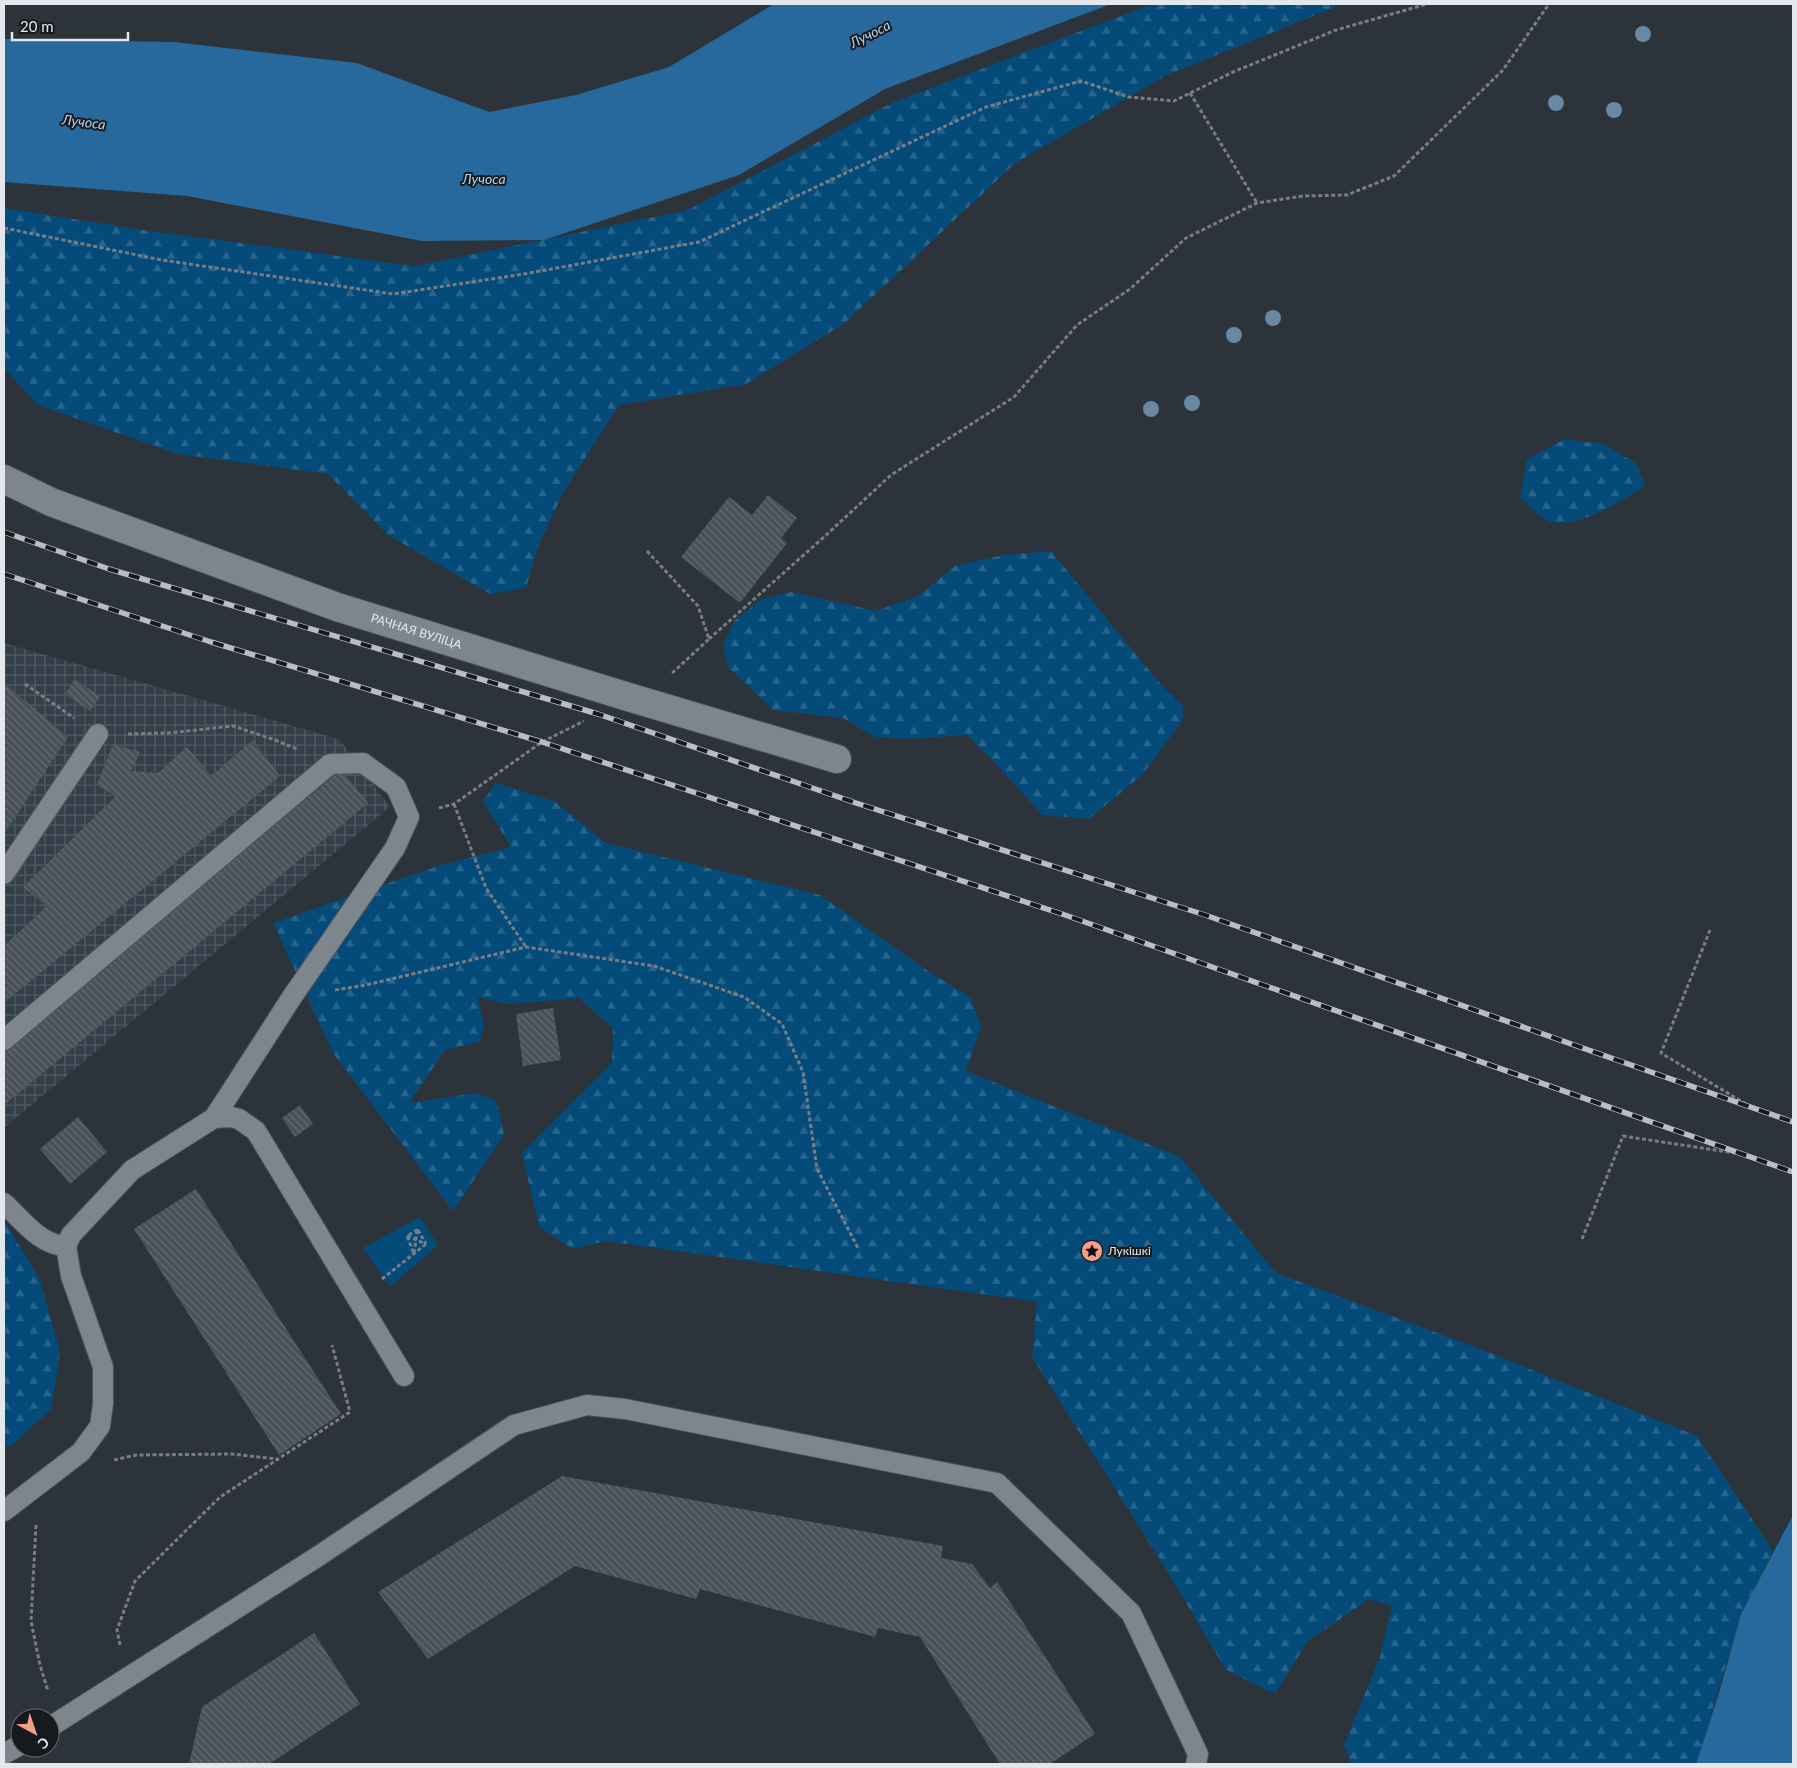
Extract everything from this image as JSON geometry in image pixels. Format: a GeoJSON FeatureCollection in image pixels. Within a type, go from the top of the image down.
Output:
{"type":"FeatureCollection","features":[{"type":"Feature","properties":{"kind":"street","name":"РАЧНАЯ ВУЛІЦА"},"geometry":{"type":"LineString","coordinates":[[4,479],[51,502],[337,607],[625,696],[838,759]]}},
{"type":"Feature","properties":{"kind":"lane"},"geometry":{"type":"LineString","coordinates":[[4,874],[98,734]]}},
{"type":"Feature","properties":{"kind":"lane"},"geometry":{"type":"LineString","coordinates":[[4,1040],[330,764],[363,763],[396,787],[409,816],[395,848],[292,997],[214,1118],[132,1170],[72,1235],[66,1246],[71,1276],[103,1367],[103,1404],[100,1426],[81,1452],[4,1511]]}},
{"type":"Feature","properties":{"kind":"lane"},"geometry":{"type":"LineString","coordinates":[[214,1118],[231,1117],[239,1119],[256,1131],[404,1376]]}},
{"type":"Feature","properties":{"kind":"lane"},"geometry":{"type":"LineString","coordinates":[[4,1203],[47,1241],[66,1246]]}},
{"type":"Feature","properties":{"kind":"lane"},"geometry":{"type":"LineString","coordinates":[[60,1721],[317,1557],[514,1425],[586,1406],[625,1409],[997,1483],[1131,1613],[1198,1754],[1196,1764]]}},
{"type":"Feature","properties":{"kind":"path"},"geometry":{"type":"LineString","coordinates":[[4,228],[162,260],[393,294],[524,274],[699,242],[986,108],[1081,81],[1129,97],[1174,101],[1233,72],[1336,30],[1427,4]]}},
{"type":"Feature","properties":{"kind":"path"},"geometry":{"type":"LineString","coordinates":[[409,816],[454,804],[542,742],[598,714],[625,696],[666,678],[708,638],[824,537],[891,475],[1014,397],[1077,325],[1130,289],[1186,238],[1257,203],[1303,196],[1347,195],[1394,176],[1503,70],[1549,4]]}},
{"type":"Feature","properties":{"kind":"path"},"geometry":{"type":"LineString","coordinates":[[1190,93],[1257,203]]}},
{"type":"Feature","properties":{"kind":"path"},"geometry":{"type":"LineString","coordinates":[[646,551],[698,606],[708,638]]}},
{"type":"Feature","properties":{"kind":"path"},"geometry":{"type":"LineString","coordinates":[[25,684],[98,734],[169,733],[233,726],[275,740],[330,764]]}},
{"type":"Feature","properties":{"kind":"path"},"geometry":{"type":"LineString","coordinates":[[454,804],[486,888],[526,947]]}},
{"type":"Feature","properties":{"kind":"path"},"geometry":{"type":"LineString","coordinates":[[1710,930],[1661,1053],[1756,1110]]}},
{"type":"Feature","properties":{"kind":"path"},"geometry":{"type":"LineString","coordinates":[[292,997],[366,985],[526,947],[654,966],[744,997],[782,1024],[803,1072],[817,1169],[858,1248]]}},
{"type":"Feature","properties":{"kind":"path"},"geometry":{"type":"LineString","coordinates":[[1582,1239],[1623,1136],[1741,1154]]}},
{"type":"Feature","properties":{"kind":"path"},"geometry":{"type":"LineString","coordinates":[[407,1236],[418,1230]]}},
{"type":"Feature","properties":{"kind":"path"},"geometry":{"type":"LineString","coordinates":[[414,1254],[418,1230]]}},
{"type":"Feature","properties":{"kind":"path"},"geometry":{"type":"LineString","coordinates":[[418,1230],[426,1244]]}},
{"type":"Feature","properties":{"kind":"path"},"geometry":{"type":"LineString","coordinates":[[407,1236],[426,1244]]}},
{"type":"Feature","properties":{"kind":"path"},"geometry":{"type":"LineString","coordinates":[[407,1236],[414,1254]]}},
{"type":"Feature","properties":{"kind":"path"},"geometry":{"type":"LineString","coordinates":[[379,1282],[426,1244]]}},
{"type":"Feature","properties":{"kind":"path"},"geometry":{"type":"LineString","coordinates":[[126,1680],[117,1630],[136,1581],[220,1497],[350,1412],[332,1344]]}},
{"type":"Feature","properties":{"kind":"path"},"geometry":{"type":"LineString","coordinates":[[111,1461],[136,1455],[232,1454],[278,1459]]}},
{"type":"Feature","properties":{"kind":"path"},"geometry":{"type":"LineString","coordinates":[[36,1518],[31,1621],[50,1708]]}},
{"type":"Feature","properties":{"kind":"shaded area"},"geometry":{"type":"Polygon","coordinates":[[[4,643],[339,739],[390,807],[4,1128],[4,643]]]}},
{"type":"Feature","properties":{"kind":"green space"},"geometry":{"type":"Polygon","coordinates":[[[1152,4],[1343,4],[1167,75],[1014,164],[845,323],[746,384],[619,405],[564,491],[539,544],[526,588],[490,594],[388,535],[328,474],[178,454],[38,405],[4,368],[4,208],[149,231],[415,266],[688,210],[892,103],[1152,4]]]}},
{"type":"Feature","properties":{"kind":"green space"},"geometry":{"type":"Polygon","coordinates":[[[1565,439],[1603,444],[1636,463],[1645,486],[1611,506],[1583,519],[1557,523],[1546,520],[1520,497],[1527,459],[1565,439]]]}},
{"type":"Feature","properties":{"kind":"green space"},"geometry":{"type":"Polygon","coordinates":[[[1051,551],[1162,686],[1184,707],[1182,721],[1142,775],[1089,819],[1042,815],[1000,768],[967,735],[909,739],[875,737],[843,718],[773,710],[728,667],[723,646],[734,621],[762,599],[791,592],[876,611],[918,596],[955,566],[1003,555],[1051,551]]]}},
{"type":"Feature","properties":{"kind":"green space"},"geometry":{"type":"Polygon","coordinates":[[[496,783],[554,801],[606,843],[820,895],[928,971],[971,998],[981,1027],[966,1071],[1180,1157],[1276,1273],[1475,1347],[1697,1436],[1773,1551],[1741,1614],[1698,1764],[1351,1764],[1344,1745],[1380,1657],[1392,1606],[1369,1599],[1308,1641],[1275,1694],[1226,1670],[1164,1566],[1032,1357],[1037,1302],[606,1241],[573,1249],[539,1227],[522,1153],[612,1063],[613,1028],[579,998],[507,1004],[478,997],[484,1027],[480,1042],[445,1050],[409,1103],[477,1093],[497,1101],[504,1135],[453,1211],[333,1053],[273,923],[438,866],[511,847],[483,801],[496,783]]]}},
{"type":"Feature","properties":{"kind":"green space"},"geometry":{"type":"Polygon","coordinates":[[[420,1217],[438,1245],[390,1287],[363,1248],[420,1217]]]}},
{"type":"Feature","properties":{"kind":"green space"},"geometry":{"type":"Polygon","coordinates":[[[4,1220],[40,1280],[60,1352],[51,1409],[10,1447],[4,1446],[4,1220]]]}},
{"type":"Feature","properties":{"kind":"water","name":"Лучоса"},"geometry":{"type":"Polygon","coordinates":[[[774,4],[1111,4],[885,89],[739,175],[544,240],[422,241],[187,196],[4,182],[4,39],[174,42],[357,63],[489,112],[576,95],[669,67],[774,4]]]}},
{"type":"Feature","properties":{"kind":"water"},"geometry":{"type":"Polygon","coordinates":[[[1793,1515],[1793,1764],[1696,1764],[1719,1693],[1741,1614],[1793,1515]]]}},
{"type":"Feature","properties":{"kind":"building"},"geometry":{"type":"Polygon","coordinates":[[[768,495],[797,518],[781,538],[787,543],[740,603],[681,557],[729,497],[752,515],[768,495]]]}},
{"type":"Feature","properties":{"kind":"building"},"geometry":{"type":"Polygon","coordinates":[[[75,679],[100,697],[90,711],[65,694],[75,679]]]}},
{"type":"Feature","properties":{"kind":"building"},"geometry":{"type":"Polygon","coordinates":[[[4,683],[68,737],[4,834],[4,683]]]}},
{"type":"Feature","properties":{"kind":"building"},"geometry":{"type":"Polygon","coordinates":[[[253,740],[280,776],[4,1003],[4,946],[47,906],[23,887],[116,796],[97,785],[113,744],[140,752],[131,771],[158,773],[187,747],[211,776],[253,740]]]}},
{"type":"Feature","properties":{"kind":"building"},"geometry":{"type":"Polygon","coordinates":[[[341,770],[368,803],[4,1105],[4,1050],[341,770]]]}},
{"type":"Feature","properties":{"kind":"building"},"geometry":{"type":"Polygon","coordinates":[[[553,1008],[561,1060],[523,1066],[516,1014],[553,1008]]]}},
{"type":"Feature","properties":{"kind":"building"},"geometry":{"type":"Polygon","coordinates":[[[300,1105],[313,1124],[295,1137],[282,1118],[300,1105]]]}},
{"type":"Feature","properties":{"kind":"building"},"geometry":{"type":"Polygon","coordinates":[[[78,1117],[107,1152],[70,1184],[40,1149],[78,1117]]]}},
{"type":"Feature","properties":{"kind":"building"},"geometry":{"type":"Polygon","coordinates":[[[196,1189],[341,1414],[279,1455],[134,1229],[196,1189]]]}},
{"type":"Feature","properties":{"kind":"building"},"geometry":{"type":"Polygon","coordinates":[[[562,1476],[943,1546],[941,1558],[972,1564],[990,1588],[997,1582],[1095,1734],[1050,1764],[1000,1764],[920,1637],[878,1628],[875,1637],[700,1589],[696,1599],[575,1566],[428,1659],[378,1592],[562,1476]]]}},
{"type":"Feature","properties":{"kind":"building"},"geometry":{"type":"Polygon","coordinates":[[[314,1633],[360,1704],[269,1764],[189,1764],[202,1707],[314,1633]]]}},
{"type":"Feature","properties":{"kind":"railway"},"geometry":{"type":"LineString","coordinates":[[4,532],[109,569],[598,714],[856,803],[1205,915],[1793,1122]]}},
{"type":"Feature","properties":{"kind":"railway"},"geometry":{"type":"LineString","coordinates":[[4,574],[211,642],[542,742],[1065,915],[1793,1172]]}},
{"type":"Feature","properties":{"kind":"place","name":"Лукішкі"},"geometry":{"type":"Point","coordinates":[1092,1251]}}]}
